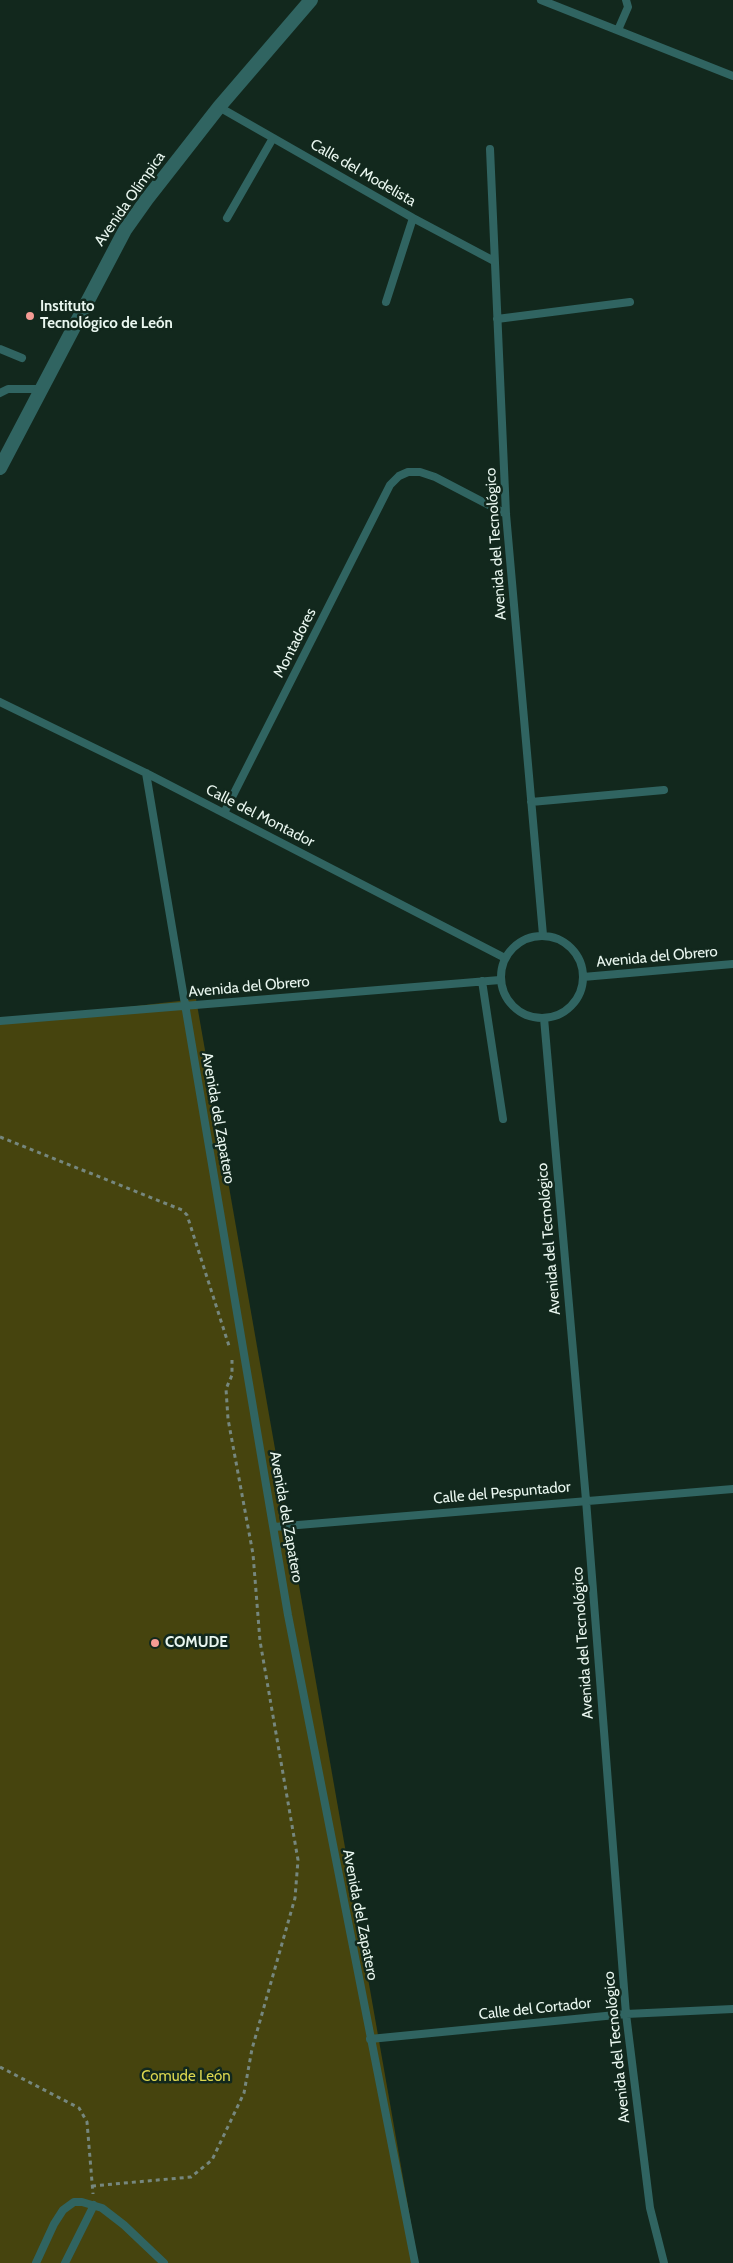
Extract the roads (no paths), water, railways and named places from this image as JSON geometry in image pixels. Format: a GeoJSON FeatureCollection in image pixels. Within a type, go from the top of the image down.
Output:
{"type":"FeatureCollection","features":[{"type":"Feature","properties":{"kind":"street","name":"Avenida Olímpica"},"geometry":{"type":"LineString","coordinates":[[0,468],[125,230],[219,107],[311,0]]}},
{"type":"Feature","properties":{"kind":"lane"},"geometry":{"type":"LineString","coordinates":[[540,0],[733,76]]}},
{"type":"Feature","properties":{"kind":"lane"},"geometry":{"type":"LineString","coordinates":[[618,30],[628,7],[626,0]]}},
{"type":"Feature","properties":{"kind":"lane","name":"Calle del Modelista"},"geometry":{"type":"LineString","coordinates":[[219,107],[413,218],[494,260]]}},
{"type":"Feature","properties":{"kind":"lane"},"geometry":{"type":"LineString","coordinates":[[227,218],[273,138]]}},
{"type":"Feature","properties":{"kind":"lane","name":"Avenida del Tecnológico"},"geometry":{"type":"LineString","coordinates":[[490,149],[506,514],[543,935]]}},
{"type":"Feature","properties":{"kind":"lane"},"geometry":{"type":"LineString","coordinates":[[386,302],[413,218]]}},
{"type":"Feature","properties":{"kind":"lane"},"geometry":{"type":"LineString","coordinates":[[497,319],[630,302]]}},
{"type":"Feature","properties":{"kind":"lane"},"geometry":{"type":"LineString","coordinates":[[0,349],[22,358]]}},
{"type":"Feature","properties":{"kind":"lane"},"geometry":{"type":"LineString","coordinates":[[0,393],[8,389],[41,389]]}},
{"type":"Feature","properties":{"kind":"lane","name":"Montadores"},"geometry":{"type":"LineString","coordinates":[[224,813],[390,485],[399,476],[408,472],[420,472],[435,477],[506,514]]}},
{"type":"Feature","properties":{"kind":"lane","name":"Calle del Montador"},"geometry":{"type":"LineString","coordinates":[[0,702],[146,773],[505,958]]}},
{"type":"Feature","properties":{"kind":"lane","name":"Avenida del Zapatero"},"geometry":{"type":"LineString","coordinates":[[146,773],[290,1625],[415,2263]]}},
{"type":"Feature","properties":{"kind":"lane"},"geometry":{"type":"LineString","coordinates":[[531,802],[664,790]]}},
{"type":"Feature","properties":{"kind":"lane"},"geometry":{"type":"LineString","coordinates":[[543,935],[528,938],[514,946],[505,958],[500,980],[503,992],[515,1008],[531,1017],[544,1018]]}},
{"type":"Feature","properties":{"kind":"lane","name":"Avenida del Obrero"},"geometry":{"type":"LineString","coordinates":[[543,935],[555,938],[566,944],[575,953],[581,964],[582,977],[578,995],[567,1010],[544,1018]]}},
{"type":"Feature","properties":{"kind":"lane","name":"Avenida del Obrero"},"geometry":{"type":"LineString","coordinates":[[582,977],[733,964]]}},
{"type":"Feature","properties":{"kind":"lane","name":"Avenida del Obrero"},"geometry":{"type":"LineString","coordinates":[[0,1021],[500,980]]}},
{"type":"Feature","properties":{"kind":"lane"},"geometry":{"type":"LineString","coordinates":[[482,981],[503,1119]]}},
{"type":"Feature","properties":{"kind":"lane","name":"Avenida del Tecnológico"},"geometry":{"type":"LineString","coordinates":[[544,1018],[586,1500],[626,2014],[650,2208],[664,2263]]}},
{"type":"Feature","properties":{"kind":"lane","name":"Calle del Pespuntador"},"geometry":{"type":"LineString","coordinates":[[274,1527],[733,1489]]}},
{"type":"Feature","properties":{"kind":"lane","name":"Calle del Cortador"},"geometry":{"type":"LineString","coordinates":[[370,2039],[626,2014],[733,2008]]}},
{"type":"Feature","properties":{"kind":"lane"},"geometry":{"type":"LineString","coordinates":[[36,2263],[54,2224],[68,2205],[82,2202],[102,2208],[124,2225],[164,2263]]}},
{"type":"Feature","properties":{"kind":"lane"},"geometry":{"type":"LineString","coordinates":[[66,2263],[94,2205]]}},
{"type":"Feature","properties":{"kind":"place","name":"Instituto Tecnológico de León"},"geometry":{"type":"Point","coordinates":[30,316]}},
{"type":"Feature","properties":{"kind":"place","name":"COMUDE"},"geometry":{"type":"Point","coordinates":[155,1643]}},
{"type":"Feature","properties":{"kind":"park label","name":"Comude León"},"geometry":{"type":"Point","coordinates":[186,2077]}}]}
